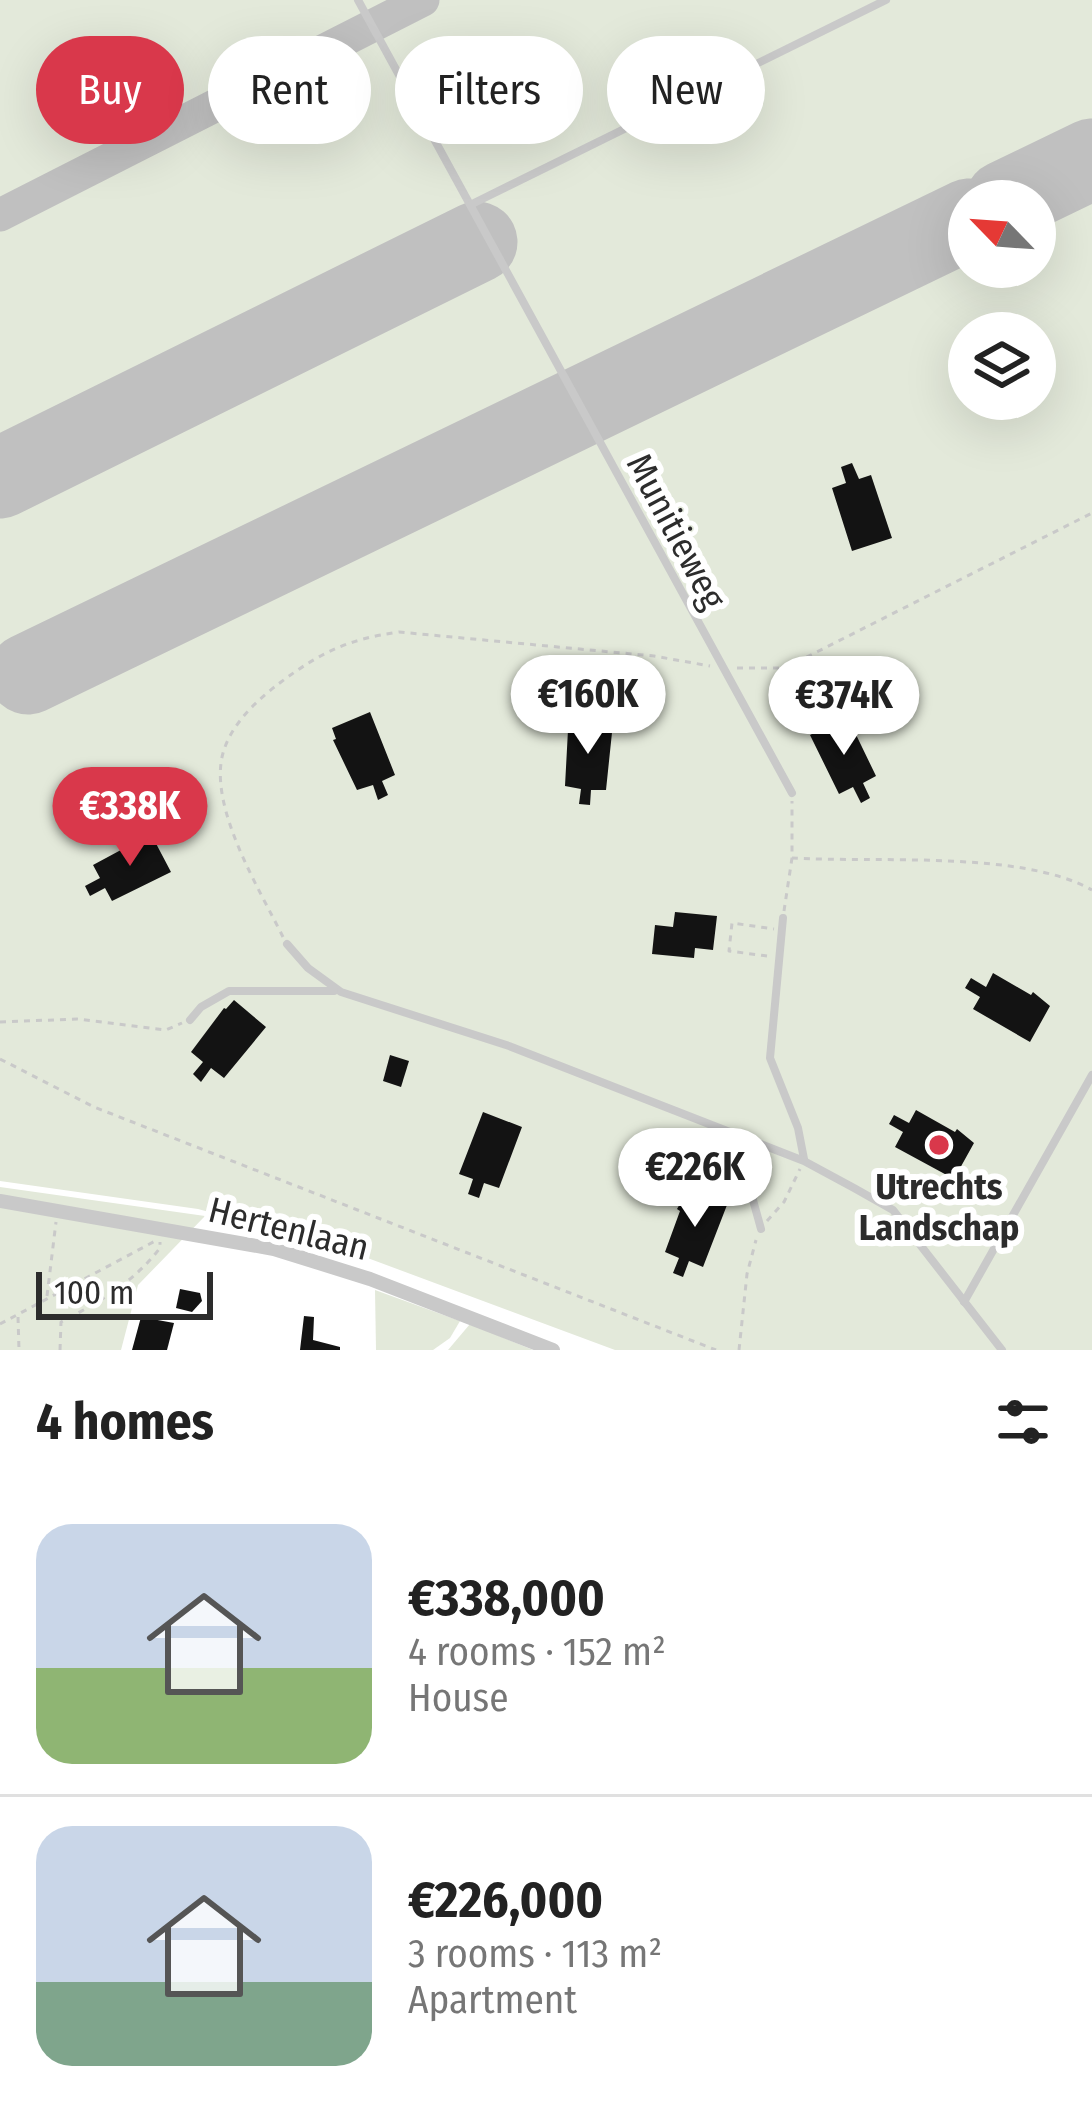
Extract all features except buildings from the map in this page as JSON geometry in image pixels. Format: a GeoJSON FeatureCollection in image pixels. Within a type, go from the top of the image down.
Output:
{"type":"FeatureCollection","features":[{"type":"Feature","properties":{"kind":"street","name":"Hertenlaan"},"geometry":{"type":"LineString","coordinates":[[0,1201],[274,1249],[553,1350]]}},
{"type":"Feature","properties":{"kind":"lane","name":"Munitieweg"},"geometry":{"type":"LineString","coordinates":[[358,0],[792,793]]}},
{"type":"Feature","properties":{"kind":"lane"},"geometry":{"type":"LineString","coordinates":[[472,204],[886,0]]}},
{"type":"Feature","properties":{"kind":"lane"},"geometry":{"type":"LineString","coordinates":[[783,918],[770,1058],[798,1128],[804,1161]]}},
{"type":"Feature","properties":{"kind":"lane"},"geometry":{"type":"LineString","coordinates":[[287,944],[308,968],[341,992]]}},
{"type":"Feature","properties":{"kind":"lane"},"geometry":{"type":"LineString","coordinates":[[190,1020],[201,1007],[230,991],[341,992],[509,1046],[804,1161],[893,1210],[1002,1350]]}},
{"type":"Feature","properties":{"kind":"lane"},"geometry":{"type":"LineString","coordinates":[[964,1302],[1092,1075]]}},
{"type":"Feature","properties":{"kind":"lane"},"geometry":{"type":"LineString","coordinates":[[735,1134],[761,1229]]}},
{"type":"Feature","properties":{"kind":"path"},"geometry":{"type":"LineString","coordinates":[[287,944],[236,841],[223,790],[222,756],[234,730],[262,696],[318,654],[361,638],[399,632],[654,656],[721,668],[785,668],[1092,513]]}},
{"type":"Feature","properties":{"kind":"path"},"geometry":{"type":"LineString","coordinates":[[783,918],[792,858],[792,793]]}},
{"type":"Feature","properties":{"kind":"path"},"geometry":{"type":"LineString","coordinates":[[792,858],[1034,869],[1075,880],[1092,890]]}},
{"type":"Feature","properties":{"kind":"path"},"geometry":{"type":"LineString","coordinates":[[779,958],[729,951],[732,923],[782,930]]}},
{"type":"Feature","properties":{"kind":"path"},"geometry":{"type":"LineString","coordinates":[[0,1022],[77,1019],[166,1030],[190,1020]]}},
{"type":"Feature","properties":{"kind":"path"},"geometry":{"type":"LineString","coordinates":[[0,1059],[94,1108],[716,1350]]}},
{"type":"Feature","properties":{"kind":"path"},"geometry":{"type":"LineString","coordinates":[[739,1350],[747,1274],[761,1229],[784,1202],[804,1161]]}},
{"type":"Feature","properties":{"kind":"path"},"geometry":{"type":"LineString","coordinates":[[47,1298],[56,1209]]}},
{"type":"Feature","properties":{"kind":"path"},"geometry":{"type":"LineString","coordinates":[[0,1324],[176,1231]]}},
{"type":"Feature","properties":{"kind":"path"},"geometry":{"type":"LineString","coordinates":[[60,1350],[61,1322],[129,1280],[160,1248],[160,1239]]}},
{"type":"Feature","properties":{"kind":"path"},"geometry":{"type":"LineString","coordinates":[[19,1315],[19,1350]]}},
{"type":"Feature","properties":{"kind":"green space"},"geometry":{"type":"Polygon","coordinates":[[[0,0],[1092,0],[1092,1350],[615,1350],[338,1247],[198,1209],[0,1181],[0,0]]]}},
{"type":"Feature","properties":{"kind":"green space"},"geometry":{"type":"Polygon","coordinates":[[[0,1187],[205,1216],[138,1285],[121,1350],[0,1350],[0,1187]]]}},
{"type":"Feature","properties":{"kind":"green space"},"geometry":{"type":"Polygon","coordinates":[[[375,1290],[460,1321],[450,1338],[433,1350],[376,1350],[375,1290]]]}},
{"type":"Feature","properties":{"kind":"green space"},"geometry":{"type":"Polygon","coordinates":[[[470,1324],[533,1350],[448,1350],[470,1324]]]}},
{"type":"Feature","properties":{"kind":"taxiway"},"geometry":{"type":"LineString","coordinates":[[0,215],[423,0]]}},
{"type":"Feature","properties":{"kind":"runway"},"geometry":{"type":"LineString","coordinates":[[1048,180],[1092,159]]}},
{"type":"Feature","properties":{"kind":"runway"},"geometry":{"type":"LineString","coordinates":[[28,674],[948,229]]}},
{"type":"Feature","properties":{"kind":"runway"},"geometry":{"type":"LineString","coordinates":[[0,478],[477,242]]}},
{"type":"Feature","properties":{"kind":"place","name":"Utrechts Landschap"},"geometry":{"type":"Point","coordinates":[939,1145]}}]}
